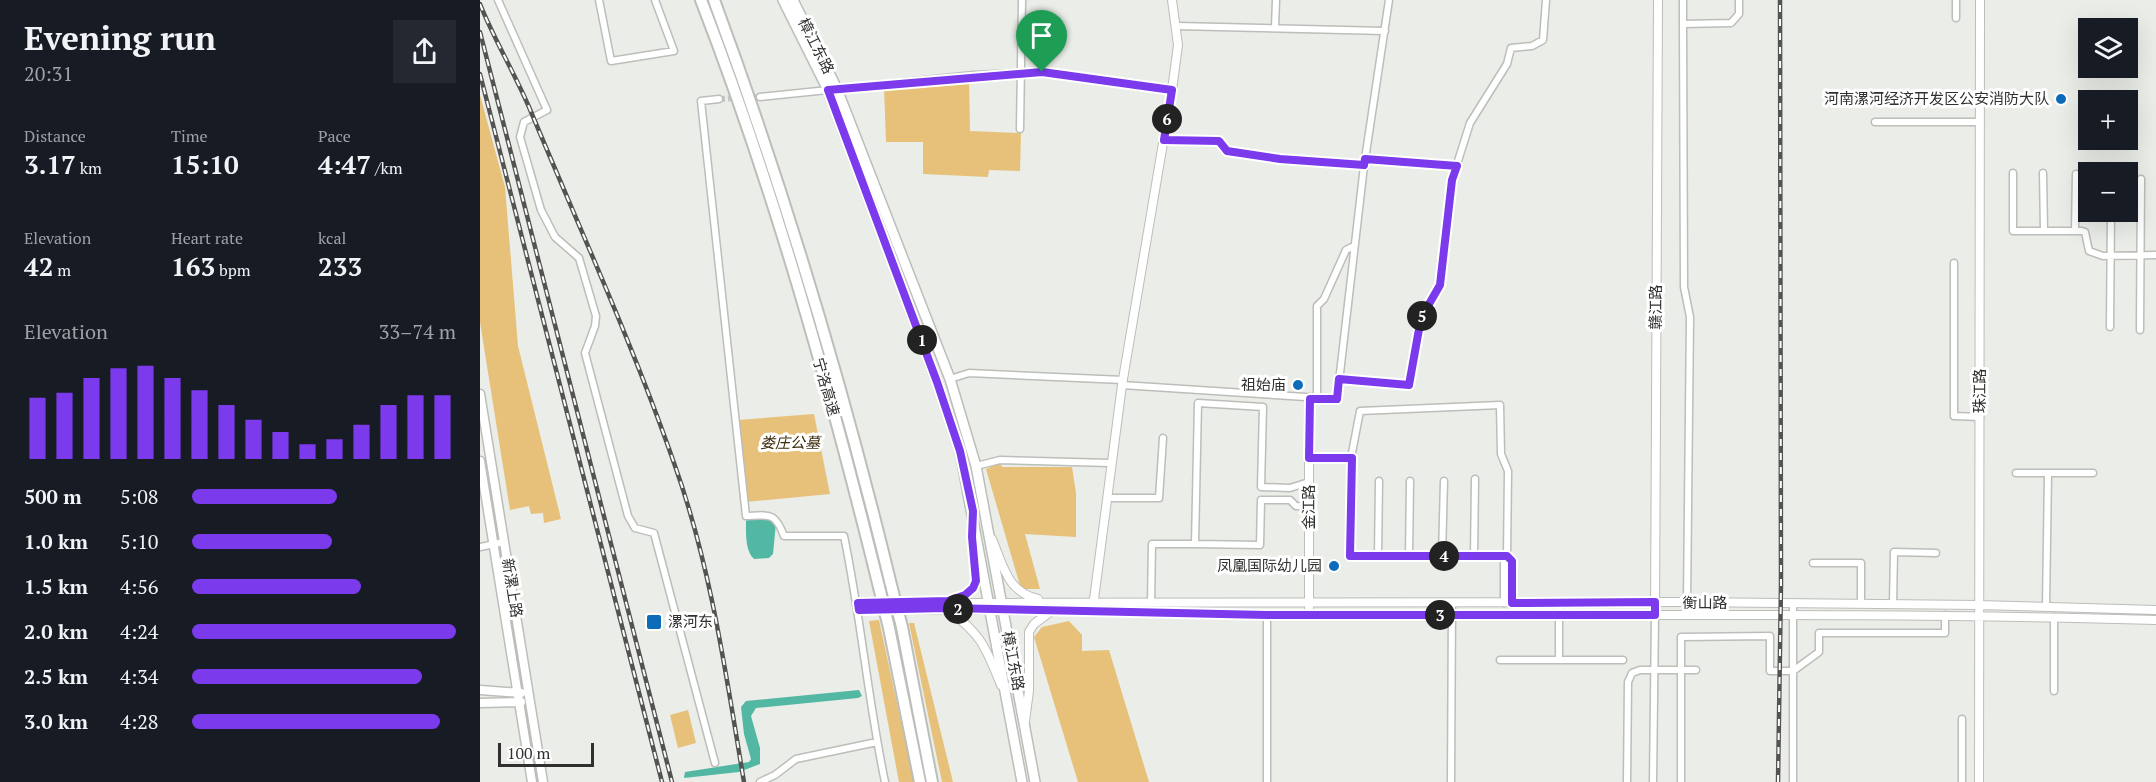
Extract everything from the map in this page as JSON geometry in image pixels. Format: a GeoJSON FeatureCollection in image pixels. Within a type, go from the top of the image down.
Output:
{"type":"FeatureCollection","features":[{"type":"Feature","properties":{"kind":"highway","name":"宁洛高速"},"geometry":{"type":"LineString","coordinates":[[701,0],[760,165],[796,279],[853,482],[889,628],[920,782]]}},
{"type":"Feature","properties":{"kind":"highway","name":"宁洛高速"},"geometry":{"type":"LineString","coordinates":[[714,0],[807,278],[865,477],[902,627],[932,782]]}},
{"type":"Feature","properties":{"kind":"main road","name":"樟江东路"},"geometry":{"type":"LineString","coordinates":[[783,0],[832,90],[960,451],[1022,782]]}},
{"type":"Feature","properties":{"kind":"main road","name":"樟江东路"},"geometry":{"type":"LineString","coordinates":[[793,0],[950,379],[976,466],[1035,782]]}},
{"type":"Feature","properties":{"kind":"main road","name":"新漯上路"},"geometry":{"type":"LineString","coordinates":[[480,394],[543,782]]}},
{"type":"Feature","properties":{"kind":"main road","name":"新漯上路"},"geometry":{"type":"LineString","coordinates":[[480,461],[532,782]]}},
{"type":"Feature","properties":{"kind":"main road"},"geometry":{"type":"LineString","coordinates":[[480,690],[517,690],[529,697],[519,704],[480,703]]}},
{"type":"Feature","properties":{"kind":"street"},"geometry":{"type":"LineString","coordinates":[[498,0],[547,110],[524,122],[520,137],[541,210],[555,237],[579,258],[596,316],[585,352],[625,505],[635,528],[654,533],[715,763]]}},
{"type":"Feature","properties":{"kind":"street"},"geometry":{"type":"LineString","coordinates":[[599,0],[611,61],[674,51],[655,0]]}},
{"type":"Feature","properties":{"kind":"street"},"geometry":{"type":"LineString","coordinates":[[1020,129],[1022,0]]}},
{"type":"Feature","properties":{"kind":"street"},"geometry":{"type":"LineString","coordinates":[[1094,612],[1093,603],[1110,463],[1122,382],[1178,45],[1172,0]]}},
{"type":"Feature","properties":{"kind":"street"},"geometry":{"type":"LineString","coordinates":[[1275,27],[1276,0]]}},
{"type":"Feature","properties":{"kind":"street"},"geometry":{"type":"LineString","coordinates":[[950,379],[969,373],[1122,382],[1313,399],[1337,399],[1354,246],[1389,0]]}},
{"type":"Feature","properties":{"kind":"street"},"geometry":{"type":"LineString","coordinates":[[1339,379],[1409,385],[1421,318],[1440,285],[1452,180],[1470,123],[1507,64],[1511,48],[1532,46],[1543,40],[1546,0]]}},
{"type":"Feature","properties":{"kind":"street","name":"赣江路"},"geometry":{"type":"LineString","coordinates":[[1655,615],[1658,0]]}},
{"type":"Feature","properties":{"kind":"street"},"geometry":{"type":"LineString","coordinates":[[1683,0],[1684,287],[1690,317],[1687,602]]}},
{"type":"Feature","properties":{"kind":"street"},"geometry":{"type":"LineString","coordinates":[[1683,24],[1731,23],[1739,14],[1739,0]]}},
{"type":"Feature","properties":{"kind":"street"},"geometry":{"type":"LineString","coordinates":[[1956,0],[1956,18]]}},
{"type":"Feature","properties":{"kind":"street","name":"珠江路"},"geometry":{"type":"LineString","coordinates":[[1979,782],[1980,0]]}},
{"type":"Feature","properties":{"kind":"street"},"geometry":{"type":"LineString","coordinates":[[1177,26],[1275,27],[1385,32]]}},
{"type":"Feature","properties":{"kind":"street"},"geometry":{"type":"LineString","coordinates":[[760,97],[1021,72],[1042,72],[1172,90]]}},
{"type":"Feature","properties":{"kind":"street"},"geometry":{"type":"LineString","coordinates":[[719,99],[701,101],[746,516],[771,515],[779,521],[784,537],[844,536],[858,606],[877,742],[885,782]]}},
{"type":"Feature","properties":{"kind":"street"},"geometry":{"type":"LineString","coordinates":[[1875,122],[1980,122]]}},
{"type":"Feature","properties":{"kind":"street"},"geometry":{"type":"LineString","coordinates":[[1164,140],[1219,141],[1227,151],[1280,159],[1457,166]]}},
{"type":"Feature","properties":{"kind":"street"},"geometry":{"type":"LineString","coordinates":[[2013,173],[2013,231],[2085,232],[2089,251],[2110,256],[2156,255]]}},
{"type":"Feature","properties":{"kind":"street"},"geometry":{"type":"LineString","coordinates":[[2043,173],[2044,231]]}},
{"type":"Feature","properties":{"kind":"street"},"geometry":{"type":"LineString","coordinates":[[2075,231],[2076,174]]}},
{"type":"Feature","properties":{"kind":"street"},"geometry":{"type":"LineString","coordinates":[[2140,330],[2141,178]]}},
{"type":"Feature","properties":{"kind":"street"},"geometry":{"type":"LineString","coordinates":[[2110,222],[2110,327]]}},
{"type":"Feature","properties":{"kind":"street"},"geometry":{"type":"LineString","coordinates":[[1313,399],[1317,306],[1324,299],[1346,250],[1354,246]]}},
{"type":"Feature","properties":{"kind":"street"},"geometry":{"type":"LineString","coordinates":[[1954,263],[1954,416],[1980,417]]}},
{"type":"Feature","properties":{"kind":"street","name":"金江路"},"geometry":{"type":"LineString","coordinates":[[1309,615],[1309,458],[1313,399]]}},
{"type":"Feature","properties":{"kind":"street"},"geometry":{"type":"LineString","coordinates":[[1151,603],[1152,544],[1260,545],[1263,407],[1198,403],[1195,544]]}},
{"type":"Feature","properties":{"kind":"street"},"geometry":{"type":"LineString","coordinates":[[1507,556],[1508,471],[1501,454],[1500,405],[1360,411],[1352,458],[1350,556],[1507,556],[1512,561],[1508,603]]}},
{"type":"Feature","properties":{"kind":"street"},"geometry":{"type":"LineString","coordinates":[[1107,498],[1159,498],[1163,438]]}},
{"type":"Feature","properties":{"kind":"street"},"geometry":{"type":"LineString","coordinates":[[1309,458],[1352,458]]}},
{"type":"Feature","properties":{"kind":"street"},"geometry":{"type":"LineString","coordinates":[[976,466],[1000,460],[1110,463]]}},
{"type":"Feature","properties":{"kind":"street"},"geometry":{"type":"LineString","coordinates":[[2016,473],[2093,472]]}},
{"type":"Feature","properties":{"kind":"street"},"geometry":{"type":"LineString","coordinates":[[2046,607],[2048,473]]}},
{"type":"Feature","properties":{"kind":"street"},"geometry":{"type":"LineString","coordinates":[[1474,556],[1475,479]]}},
{"type":"Feature","properties":{"kind":"street"},"geometry":{"type":"LineString","coordinates":[[1378,481],[1378,556]]}},
{"type":"Feature","properties":{"kind":"street"},"geometry":{"type":"LineString","coordinates":[[1409,556],[1410,481]]}},
{"type":"Feature","properties":{"kind":"street"},"geometry":{"type":"LineString","coordinates":[[1442,556],[1444,481]]}},
{"type":"Feature","properties":{"kind":"street"},"geometry":{"type":"LineString","coordinates":[[1261,487],[1290,488],[1309,482]]}},
{"type":"Feature","properties":{"kind":"street"},"geometry":{"type":"LineString","coordinates":[[1261,500],[1290,501],[1296,506],[1309,507]]}},
{"type":"Feature","properties":{"kind":"street"},"geometry":{"type":"LineString","coordinates":[[973,511],[972,537],[976,581],[973,588],[965,595],[947,605],[983,640],[1003,689]]}},
{"type":"Feature","properties":{"kind":"street"},"geometry":{"type":"LineString","coordinates":[[990,534],[1009,579],[1019,592],[1024,596],[1051,603]]}},
{"type":"Feature","properties":{"kind":"street"},"geometry":{"type":"LineString","coordinates":[[480,547],[504,543]]}},
{"type":"Feature","properties":{"kind":"street"},"geometry":{"type":"LineString","coordinates":[[1893,604],[1894,552],[1936,553]]}},
{"type":"Feature","properties":{"kind":"street"},"geometry":{"type":"LineString","coordinates":[[1813,563],[1861,563],[1861,603]]}},
{"type":"Feature","properties":{"kind":"street","name":"衡山路"},"geometry":{"type":"LineString","coordinates":[[1003,607],[1051,603],[1687,602],[1979,604],[2156,610]]}},
{"type":"Feature","properties":{"kind":"street"},"geometry":{"type":"LineString","coordinates":[[1450,782],[1452,603]]}},
{"type":"Feature","properties":{"kind":"street"},"geometry":{"type":"LineString","coordinates":[[1559,603],[1559,660]]}},
{"type":"Feature","properties":{"kind":"street"},"geometry":{"type":"LineString","coordinates":[[1793,603],[1793,782]]}},
{"type":"Feature","properties":{"kind":"street","name":"衡山路"},"geometry":{"type":"LineString","coordinates":[[858,606],[947,605],[1003,607],[1050,612],[1267,615],[1980,615],[2156,620]]}},
{"type":"Feature","properties":{"kind":"street"},"geometry":{"type":"LineString","coordinates":[[1025,725],[1029,691],[1029,632],[1034,624],[1050,612]]}},
{"type":"Feature","properties":{"kind":"street"},"geometry":{"type":"LineString","coordinates":[[1267,615],[1267,782]]}},
{"type":"Feature","properties":{"kind":"street"},"geometry":{"type":"LineString","coordinates":[[1653,782],[1655,615]]}},
{"type":"Feature","properties":{"kind":"street"},"geometry":{"type":"LineString","coordinates":[[1681,782],[1681,636],[1770,636],[1770,671],[1793,671],[1819,652],[1819,633],[1945,633],[1945,615]]}},
{"type":"Feature","properties":{"kind":"street"},"geometry":{"type":"LineString","coordinates":[[2054,617],[2054,691]]}},
{"type":"Feature","properties":{"kind":"street"},"geometry":{"type":"LineString","coordinates":[[1500,660],[1623,660]]}},
{"type":"Feature","properties":{"kind":"street"},"geometry":{"type":"LineString","coordinates":[[1628,782],[1628,682],[1632,673],[1653,670],[1696,670]]}},
{"type":"Feature","properties":{"kind":"street"},"geometry":{"type":"LineString","coordinates":[[1962,719],[1962,782]]}},
{"type":"Feature","properties":{"kind":"street"},"geometry":{"type":"LineString","coordinates":[[760,782],[775,775],[796,759],[877,742]]}},
{"type":"Feature","properties":{"kind":"green space"},"geometry":{"type":"Polygon","coordinates":[[[969,78],[970,131],[1021,133],[1020,171],[989,170],[988,177],[923,174],[923,142],[886,142],[884,87],[969,78]]]}},
{"type":"Feature","properties":{"kind":"green space"},"geometry":{"type":"Polygon","coordinates":[[[480,95],[505,187],[518,346],[561,519],[544,523],[543,513],[531,514],[529,506],[510,510],[480,322],[480,95]]]}},
{"type":"Feature","properties":{"kind":"green space","name":"娄庄公墓"},"geometry":{"type":"Polygon","coordinates":[[[814,414],[830,494],[746,502],[738,420],[814,414]]]}},
{"type":"Feature","properties":{"kind":"green space"},"geometry":{"type":"Polygon","coordinates":[[[1000,463],[1002,467],[1072,467],[1076,493],[1076,537],[1025,534],[1040,589],[1021,589],[986,469],[1000,463]]]}},
{"type":"Feature","properties":{"kind":"green space"},"geometry":{"type":"Polygon","coordinates":[[[879,620],[914,782],[899,782],[869,621],[879,620]]]}},
{"type":"Feature","properties":{"kind":"green space"},"geometry":{"type":"Polygon","coordinates":[[[1069,621],[1082,635],[1082,651],[1109,650],[1149,782],[1078,782],[1034,637],[1042,627],[1069,621]]]}},
{"type":"Feature","properties":{"kind":"green space"},"geometry":{"type":"Polygon","coordinates":[[[909,623],[914,623],[953,782],[942,782],[909,623]]]}},
{"type":"Feature","properties":{"kind":"green space"},"geometry":{"type":"Polygon","coordinates":[[[688,710],[696,743],[678,748],[670,715],[688,710]]]}},
{"type":"Feature","properties":{"kind":"shaded area"},"geometry":{"type":"Polygon","coordinates":[[[749,518],[771,518],[776,523],[773,554],[769,558],[754,559],[751,556],[746,526],[749,518]]]}},
{"type":"Feature","properties":{"kind":"shaded area"},"geometry":{"type":"Polygon","coordinates":[[[859,690],[862,696],[858,698],[756,708],[751,716],[760,748],[760,764],[739,772],[684,778],[685,772],[749,762],[751,759],[744,734],[741,707],[746,701],[859,690]]]}},
{"type":"Feature","properties":{"kind":"tunnel"},"geometry":{"type":"LineString","coordinates":[[719,99],[760,97]]}},
{"type":"Feature","properties":{"kind":"railway"},"geometry":{"type":"LineString","coordinates":[[1778,782],[1781,584],[1780,0]]}},
{"type":"Feature","properties":{"kind":"railway"},"geometry":{"type":"LineString","coordinates":[[480,4],[529,107],[604,284],[641,373],[674,463],[708,581],[744,782]]}},
{"type":"Feature","properties":{"kind":"railway"},"geometry":{"type":"LineString","coordinates":[[480,32],[672,782]]}},
{"type":"Feature","properties":{"kind":"railway"},"geometry":{"type":"LineString","coordinates":[[480,74],[662,782]]}},
{"type":"Feature","properties":{"kind":"place","name":"河南漯河经济开发区公安消防大队"},"geometry":{"type":"Point","coordinates":[2061,99]}},
{"type":"Feature","properties":{"kind":"place","name":"祖始庙"},"geometry":{"type":"Point","coordinates":[1298,385]}},
{"type":"Feature","properties":{"kind":"place","name":"凤凰国际幼儿园"},"geometry":{"type":"Point","coordinates":[1334,566]}},
{"type":"Feature","properties":{"kind":"place","name":"漯河东"},"geometry":{"type":"Point","coordinates":[654,622]}},
{"type":"Feature","properties":{"kind":"route"},"geometry":{"type":"LineString","coordinates":[[1042,72],[1172,90],[1164,140],[1219,141],[1227,151],[1280,159],[1364,165],[1365,159],[1457,166],[1452,180],[1440,285],[1418,327],[1409,385],[1339,379],[1337,399],[1310,399],[1309,458],[1352,458],[1350,556],[1507,556],[1512,561],[1512,603],[1655,602],[1655,615],[1267,615],[946,608],[859,610],[858,603],[948,601],[965,595],[973,588],[976,581],[972,537],[973,511],[960,451],[937,382],[828,90],[974,75],[1042,72]]}}]}
